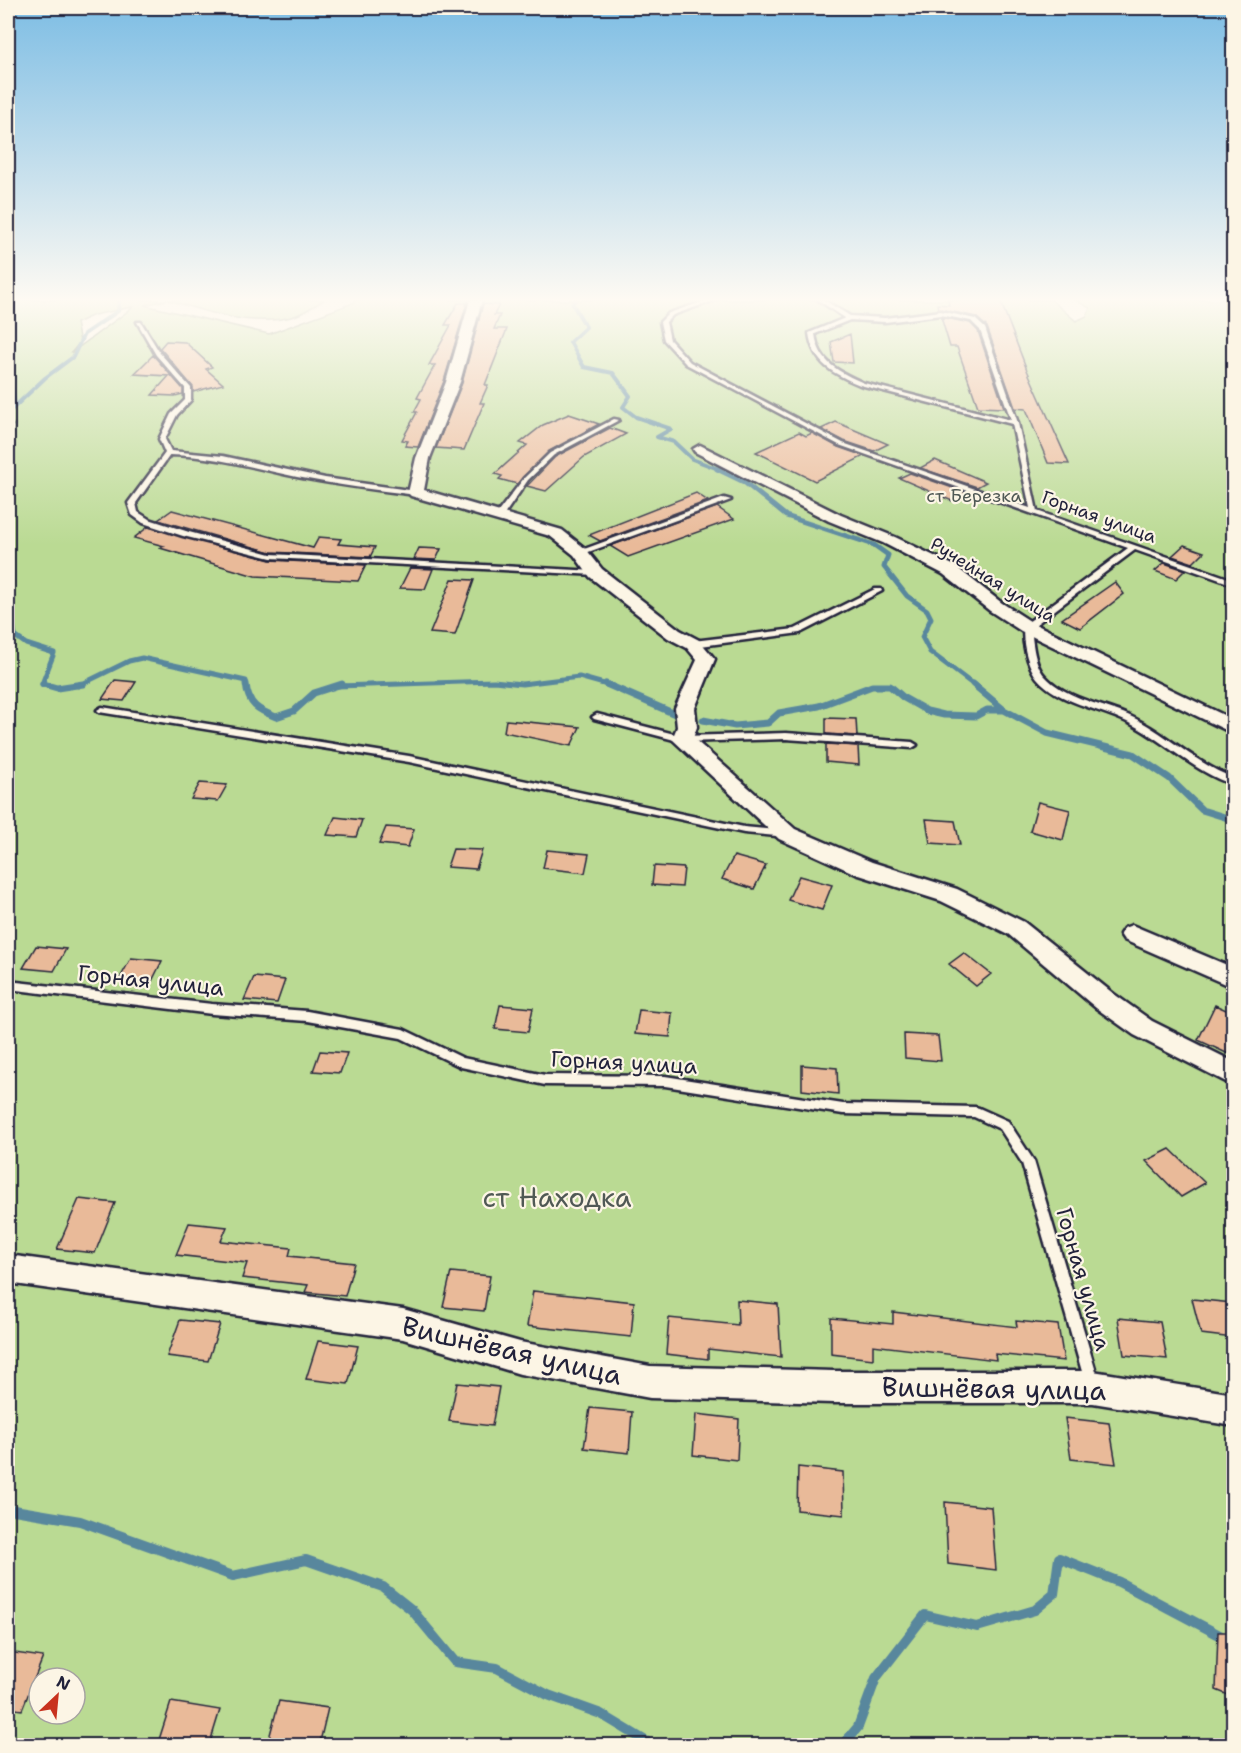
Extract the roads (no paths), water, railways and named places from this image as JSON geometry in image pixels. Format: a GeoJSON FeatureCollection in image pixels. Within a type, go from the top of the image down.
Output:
{"type":"FeatureCollection","features":[{"type":"Feature","properties":{"kind":"street"},"geometry":{"type":"LineString","coordinates":[[453,382],[423,458],[416,494],[556,533],[580,552],[596,573],[674,634],[693,644],[706,659],[685,708],[687,727],[682,739],[787,834],[864,868],[949,895],[1016,928],[1105,1001],[1143,1028],[1233,1075]]}},
{"type":"Feature","properties":{"kind":"street","name":"Ручейная улица"},"geometry":{"type":"LineString","coordinates":[[700,449],[835,518],[890,540],[949,570],[996,608],[1027,627],[1233,728]]}},
{"type":"Feature","properties":{"kind":"street"},"geometry":{"type":"LineString","coordinates":[[1132,934],[1233,979]]}},
{"type":"Feature","properties":{"kind":"street","name":"Вишнёвая улица"},"geometry":{"type":"LineString","coordinates":[[8,1269],[404,1324],[520,1358],[650,1382],[833,1387],[1093,1387],[1233,1410]]}},
{"type":"Feature","properties":{"kind":"lane"},"geometry":{"type":"LineString","coordinates":[[168,453],[162,439],[174,414],[188,400],[188,388],[183,382]]}},
{"type":"Feature","properties":{"kind":"lane","name":"Горная улица"},"geometry":{"type":"LineString","coordinates":[[724,382],[841,444],[1233,583]]}},
{"type":"Feature","properties":{"kind":"lane"},"geometry":{"type":"LineString","coordinates":[[856,382],[1015,423]]}},
{"type":"Feature","properties":{"kind":"lane"},"geometry":{"type":"LineString","coordinates":[[1001,382],[1015,423],[1034,512]]}},
{"type":"Feature","properties":{"kind":"lane"},"geometry":{"type":"LineString","coordinates":[[499,516],[526,479],[552,454],[616,420]]}},
{"type":"Feature","properties":{"kind":"lane"},"geometry":{"type":"LineString","coordinates":[[168,453],[196,452],[232,458],[313,479],[416,494]]}},
{"type":"Feature","properties":{"kind":"lane"},"geometry":{"type":"LineString","coordinates":[[168,453],[132,503],[135,513],[146,521],[186,534],[271,556],[596,573]]}},
{"type":"Feature","properties":{"kind":"lane"},"geometry":{"type":"LineString","coordinates":[[580,552],[629,533],[727,501]]}},
{"type":"Feature","properties":{"kind":"lane"},"geometry":{"type":"LineString","coordinates":[[1132,549],[1027,627],[1032,660],[1041,676],[1050,684],[1072,696],[1132,721],[1233,782]]}},
{"type":"Feature","properties":{"kind":"lane"},"geometry":{"type":"LineString","coordinates":[[693,644],[797,631],[878,591]]}},
{"type":"Feature","properties":{"kind":"lane"},"geometry":{"type":"LineString","coordinates":[[102,710],[409,759],[744,830],[787,834]]}},
{"type":"Feature","properties":{"kind":"lane"},"geometry":{"type":"LineString","coordinates":[[597,717],[682,739],[786,736],[912,745]]}},
{"type":"Feature","properties":{"kind":"lane","name":"Горная улица"},"geometry":{"type":"LineString","coordinates":[[8,985],[212,1009],[308,1016],[403,1034],[461,1062],[545,1080],[665,1081],[843,1109],[975,1112],[1004,1125],[1028,1161],[1093,1387]]}},
{"type":"Feature","properties":{"kind":"waterway"},"geometry":{"type":"LineString","coordinates":[[11,382],[15,405]]}},
{"type":"Feature","properties":{"kind":"waterway"},"geometry":{"type":"LineString","coordinates":[[8,413],[41,382]]}},
{"type":"Feature","properties":{"kind":"waterway"},"geometry":{"type":"LineString","coordinates":[[620,382],[630,396],[623,407],[636,417],[671,429],[657,437],[674,442],[692,459],[721,470]]}},
{"type":"Feature","properties":{"kind":"waterway"},"geometry":{"type":"LineString","coordinates":[[717,469],[744,482],[786,516],[874,545],[888,555],[884,567],[907,596],[927,610],[931,618],[922,637],[930,652],[975,686]]}},
{"type":"Feature","properties":{"kind":"waterway"},"geometry":{"type":"LineString","coordinates":[[8,556],[10,563],[8,567]]}},
{"type":"Feature","properties":{"kind":"waterway"},"geometry":{"type":"LineString","coordinates":[[8,590],[15,636],[26,644],[54,653],[42,684],[49,686]]}},
{"type":"Feature","properties":{"kind":"waterway"},"geometry":{"type":"LineString","coordinates":[[82,684],[129,661],[142,658],[246,681],[246,684]]}},
{"type":"Feature","properties":{"kind":"waterway"},"geometry":{"type":"LineString","coordinates":[[337,686],[494,681],[522,684],[579,677],[610,686]]}},
{"type":"Feature","properties":{"kind":"waterway"},"geometry":{"type":"LineString","coordinates":[[43,684],[57,688],[82,684]]}},
{"type":"Feature","properties":{"kind":"waterway"},"geometry":{"type":"LineString","coordinates":[[78,686],[82,684]]}},
{"type":"Feature","properties":{"kind":"waterway"},"geometry":{"type":"LineString","coordinates":[[246,684],[249,697],[255,706],[276,717],[294,711],[314,693],[342,684]]}},
{"type":"Feature","properties":{"kind":"waterway"},"geometry":{"type":"LineString","coordinates":[[606,684],[610,686]]}},
{"type":"Feature","properties":{"kind":"waterway"},"geometry":{"type":"LineString","coordinates":[[973,684],[1004,710]]}},
{"type":"Feature","properties":{"kind":"waterway"},"geometry":{"type":"LineString","coordinates":[[610,686],[675,714]]}},
{"type":"Feature","properties":{"kind":"waterway"},"geometry":{"type":"LineString","coordinates":[[703,720],[735,726],[768,723],[779,713],[819,706],[872,686],[890,686],[904,698],[927,711],[944,715],[976,716],[987,710],[1004,710]]}},
{"type":"Feature","properties":{"kind":"waterway"},"geometry":{"type":"LineString","coordinates":[[1004,710],[1047,733],[1133,754],[1169,778],[1202,810],[1234,820]]}},
{"type":"Feature","properties":{"kind":"waterway"},"geometry":{"type":"LineString","coordinates":[[8,1509],[80,1521],[233,1576],[306,1560],[383,1587],[412,1610],[455,1662],[497,1668],[548,1695],[601,1714],[654,1746]]}},
{"type":"Feature","properties":{"kind":"waterway"},"geometry":{"type":"LineString","coordinates":[[842,1746],[858,1727],[876,1678],[925,1615],[977,1627],[1035,1610],[1054,1594],[1059,1558],[1119,1582],[1227,1639],[1234,1632]]}},
{"type":"Feature","properties":{"kind":"park label","name":"ст Березка"},"geometry":{"type":"Point","coordinates":[974,496]}},
{"type":"Feature","properties":{"kind":"park label","name":"ст Находка"},"geometry":{"type":"Point","coordinates":[557,1198]}}]}
